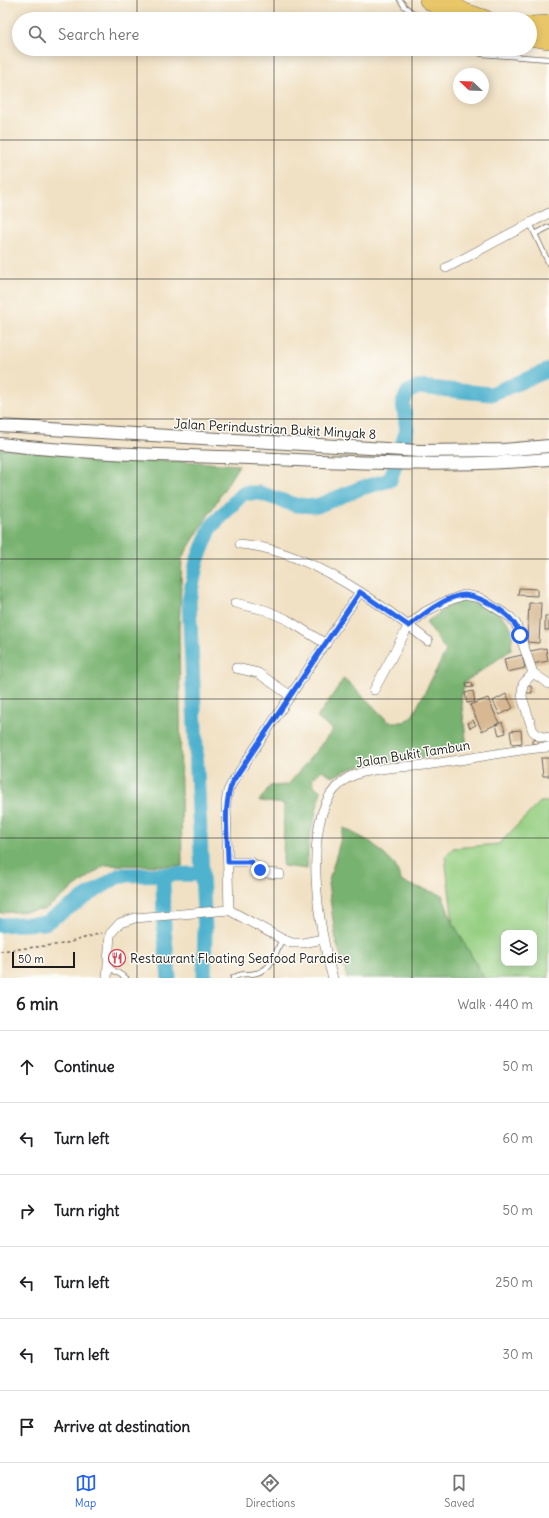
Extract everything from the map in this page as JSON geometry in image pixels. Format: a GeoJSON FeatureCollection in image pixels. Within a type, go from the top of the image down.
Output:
{"type":"FeatureCollection","features":[{"type":"Feature","properties":{"kind":"highway"},"geometry":{"type":"LineString","coordinates":[[428,0],[444,12]]}},
{"type":"Feature","properties":{"kind":"highway"},"geometry":{"type":"LineString","coordinates":[[444,0],[465,12]]}},
{"type":"Feature","properties":{"kind":"highway"},"geometry":{"type":"LineString","coordinates":[[537,24],[549,24]]}},
{"type":"Feature","properties":{"kind":"highway"},"geometry":{"type":"LineString","coordinates":[[537,39],[549,40]]}},
{"type":"Feature","properties":{"kind":"street"},"geometry":{"type":"LineString","coordinates":[[446,268],[549,213]]}},
{"type":"Feature","properties":{"kind":"street","name":"Jalan Perindustrian Bukit Minyak 8"},"geometry":{"type":"LineString","coordinates":[[0,426],[79,432],[419,451],[503,450],[549,446]]}},
{"type":"Feature","properties":{"kind":"street"},"geometry":{"type":"LineString","coordinates":[[79,432],[80,452]]}},
{"type":"Feature","properties":{"kind":"street"},"geometry":{"type":"LineString","coordinates":[[0,444],[80,452],[377,464],[501,464],[549,459]]}},
{"type":"Feature","properties":{"kind":"street"},"geometry":{"type":"LineString","coordinates":[[240,544],[261,546],[284,552],[316,566],[360,592],[428,640]]}},
{"type":"Feature","properties":{"kind":"street"},"geometry":{"type":"LineString","coordinates":[[229,910],[226,803],[228,791],[233,781],[360,592]]}},
{"type":"Feature","properties":{"kind":"street"},"geometry":{"type":"LineString","coordinates":[[374,690],[409,626],[425,612],[442,603],[464,595],[480,598],[510,617],[516,624],[533,673],[549,684]]}},
{"type":"Feature","properties":{"kind":"street"},"geometry":{"type":"LineString","coordinates":[[235,603],[265,610],[286,619],[326,644]]}},
{"type":"Feature","properties":{"kind":"street"},"geometry":{"type":"LineString","coordinates":[[236,668],[258,673],[291,696]]}},
{"type":"Feature","properties":{"kind":"street"},"geometry":{"type":"LineString","coordinates":[[533,673],[523,684],[522,698],[533,731],[539,736],[549,738]]}},
{"type":"Feature","properties":{"kind":"street","name":"Jalan Bukit Tambun"},"geometry":{"type":"LineString","coordinates":[[333,978],[323,939],[316,888],[318,836],[326,803],[334,789],[342,782],[356,774],[366,772],[549,747]]}},
{"type":"Feature","properties":{"kind":"street"},"geometry":{"type":"LineString","coordinates":[[228,862],[251,862],[265,873],[280,874]]}},
{"type":"Feature","properties":{"kind":"street"},"geometry":{"type":"LineString","coordinates":[[107,978],[110,934],[120,923],[134,918],[229,910],[282,939],[303,943],[323,939]]}},
{"type":"Feature","properties":{"kind":"lane"},"geometry":{"type":"LineString","coordinates":[[400,0],[405,7],[412,12]]}},
{"type":"Feature","properties":{"kind":"lane"},"geometry":{"type":"LineString","coordinates":[[509,56],[549,59]]}},
{"type":"Feature","properties":{"kind":"lane"},"geometry":{"type":"LineString","coordinates":[[530,223],[549,264]]}},
{"type":"Feature","properties":{"kind":"lane"},"geometry":{"type":"LineString","coordinates":[[535,234],[549,227]]}},
{"type":"Feature","properties":{"kind":"lane"},"geometry":{"type":"LineString","coordinates":[[233,978],[239,974],[258,973],[267,970],[282,939]]}},
{"type":"Feature","properties":{"kind":"lane"},"geometry":{"type":"LineString","coordinates":[[107,966],[126,978]]}},
{"type":"Feature","properties":{"kind":"path"},"geometry":{"type":"LineString","coordinates":[[0,951],[44,947],[63,944],[94,934],[110,934]]}},
{"type":"Feature","properties":{"kind":"green space"},"geometry":{"type":"Polygon","coordinates":[[[0,449],[239,465],[182,558],[179,630],[182,866],[105,865],[44,910],[0,913],[0,449]]]}},
{"type":"Feature","properties":{"kind":"green space"},"geometry":{"type":"Polygon","coordinates":[[[467,600],[486,607],[500,615],[510,625],[512,636],[511,650],[465,682],[461,698],[467,747],[432,756],[369,764],[344,771],[333,777],[322,770],[312,779],[315,787],[321,791],[309,840],[307,869],[283,866],[284,804],[259,801],[270,786],[288,785],[333,730],[317,718],[344,678],[389,722],[404,722],[413,715],[446,651],[426,622],[454,603],[467,600]]]}},
{"type":"Feature","properties":{"kind":"green space"},"geometry":{"type":"Polygon","coordinates":[[[540,802],[549,802],[549,978],[484,978],[453,923],[445,856],[453,848],[499,844],[540,802]]]}},
{"type":"Feature","properties":{"kind":"green space"},"geometry":{"type":"Polygon","coordinates":[[[344,828],[372,843],[395,865],[402,882],[442,895],[453,923],[484,978],[347,978],[336,941],[328,884],[344,828]]]}},
{"type":"Feature","properties":{"kind":"building"},"geometry":{"type":"Polygon","coordinates":[[[519,588],[537,589],[537,596],[518,595],[519,588]]]}},
{"type":"Feature","properties":{"kind":"building"},"geometry":{"type":"Polygon","coordinates":[[[529,603],[541,603],[539,643],[527,642],[529,603]]]}},
{"type":"Feature","properties":{"kind":"building"},"geometry":{"type":"Polygon","coordinates":[[[545,616],[549,616],[549,630],[545,630],[545,616]]]}},
{"type":"Feature","properties":{"kind":"building"},"geometry":{"type":"Polygon","coordinates":[[[546,648],[548,661],[532,664],[530,651],[546,648]]]}},
{"type":"Feature","properties":{"kind":"building"},"geometry":{"type":"Polygon","coordinates":[[[522,655],[525,668],[507,672],[504,659],[522,655]]]}},
{"type":"Feature","properties":{"kind":"building"},"geometry":{"type":"Polygon","coordinates":[[[472,682],[473,687],[467,688],[466,683],[472,682]]]}},
{"type":"Feature","properties":{"kind":"building"},"geometry":{"type":"Polygon","coordinates":[[[525,686],[531,686],[532,693],[526,693],[525,686]]]}},
{"type":"Feature","properties":{"kind":"building"},"geometry":{"type":"Polygon","coordinates":[[[473,691],[475,702],[467,703],[465,693],[473,691]]]}},
{"type":"Feature","properties":{"kind":"building"},"geometry":{"type":"Polygon","coordinates":[[[506,694],[513,708],[500,715],[493,701],[506,694]]]}},
{"type":"Feature","properties":{"kind":"building"},"geometry":{"type":"Polygon","coordinates":[[[488,698],[499,723],[482,731],[470,705],[488,698]]]}},
{"type":"Feature","properties":{"kind":"building"},"geometry":{"type":"Polygon","coordinates":[[[473,720],[476,725],[470,728],[468,723],[473,720]]]}},
{"type":"Feature","properties":{"kind":"building"},"geometry":{"type":"Polygon","coordinates":[[[502,722],[506,733],[499,735],[496,725],[502,722]]]}},
{"type":"Feature","properties":{"kind":"building"},"geometry":{"type":"Polygon","coordinates":[[[521,730],[522,743],[512,744],[510,731],[521,730]]]}},
{"type":"Feature","properties":{"kind":"building"},"geometry":{"type":"Polygon","coordinates":[[[539,739],[539,743],[532,744],[532,740],[539,739]]]}},
{"type":"Feature","properties":{"kind":"building"},"geometry":{"type":"Polygon","coordinates":[[[541,758],[549,758],[549,776],[543,776],[541,758]]]}},
{"type":"Feature","properties":{"kind":"waterway"},"geometry":{"type":"LineString","coordinates":[[202,874],[189,601],[197,561],[211,527],[243,493],[260,493],[295,505],[317,506],[361,488],[390,480],[407,430],[403,403],[408,392],[418,387],[491,394],[549,370]]}},
{"type":"Feature","properties":{"kind":"waterway"},"geometry":{"type":"LineString","coordinates":[[0,925],[45,923],[120,875],[202,874],[205,930],[204,978]]}},
{"type":"Feature","properties":{"kind":"waterway"},"geometry":{"type":"LineString","coordinates":[[163,875],[164,929],[169,978]]}},
{"type":"Feature","properties":{"kind":"place","name":"Restaurant Floating Seafood Paradise"},"geometry":{"type":"Point","coordinates":[117,958]}},
{"type":"Feature","properties":{"kind":"route"},"geometry":{"type":"LineString","coordinates":[[260,870],[251,862],[228,862],[226,803],[228,791],[233,781],[360,592],[409,626],[425,612],[442,603],[464,595],[480,598],[510,617],[516,624],[520,635]]}}]}
